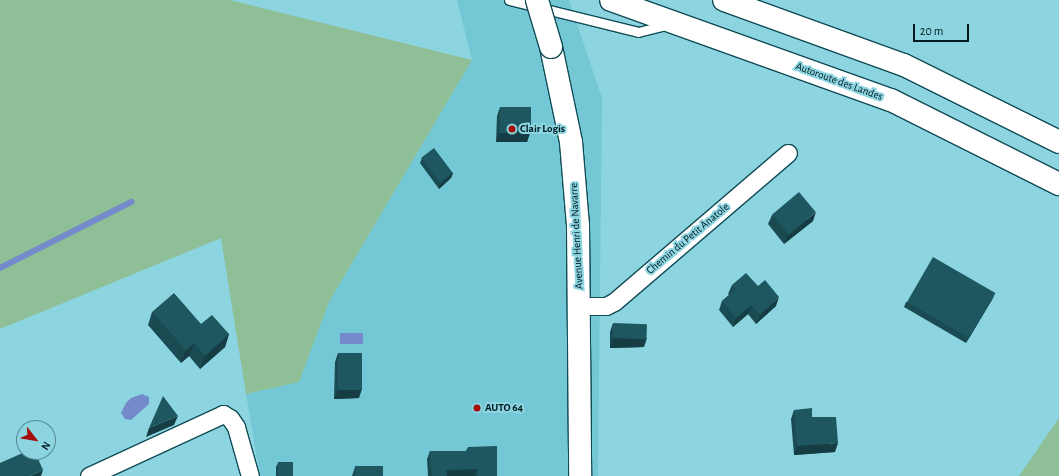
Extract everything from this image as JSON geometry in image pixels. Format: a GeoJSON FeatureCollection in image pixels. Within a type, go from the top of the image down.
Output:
{"type":"FeatureCollection","features":[{"type":"Feature","properties":{"kind":"main road","name":"Avenue Henri de Navarre"},"geometry":{"type":"LineString","coordinates":[[537,0],[551,46],[571,142],[578,225],[580,306],[580,476]]}},
{"type":"Feature","properties":{"kind":"main road","name":"Autoroute des Landes"},"geometry":{"type":"LineString","coordinates":[[611,0],[891,100],[1059,184]]}},
{"type":"Feature","properties":{"kind":"main road"},"geometry":{"type":"LineString","coordinates":[[724,0],[904,65],[1059,142]]}},
{"type":"Feature","properties":{"kind":"street","name":"Chemin du Petit Anatole"},"geometry":{"type":"LineString","coordinates":[[580,306],[606,306],[614,302],[788,154]]}},
{"type":"Feature","properties":{"kind":"street"},"geometry":{"type":"LineString","coordinates":[[90,476],[223,414],[230,418],[236,427],[250,476]]}},
{"type":"Feature","properties":{"kind":"lane"},"geometry":{"type":"LineString","coordinates":[[509,0],[638,32],[676,23]]}},
{"type":"Feature","properties":{"kind":"shaded area"},"geometry":{"type":"Polygon","coordinates":[[[457,0],[569,0],[602,98],[598,476],[260,476],[246,394],[299,382],[329,302],[472,60],[457,0]]]}},
{"type":"Feature","properties":{"kind":"shaded area"},"geometry":{"type":"Polygon","coordinates":[[[340,333],[363,333],[363,344],[340,344],[340,333]]]}},
{"type":"Feature","properties":{"kind":"shaded area"},"geometry":{"type":"Polygon","coordinates":[[[142,394],[149,397],[149,404],[131,420],[125,419],[121,413],[126,403],[131,398],[142,394]]]}},
{"type":"Feature","properties":{"kind":"green space"},"geometry":{"type":"Polygon","coordinates":[[[0,0],[230,0],[472,60],[329,302],[299,382],[246,394],[221,238],[0,329],[0,0]]]}},
{"type":"Feature","properties":{"kind":"green space"},"geometry":{"type":"Polygon","coordinates":[[[1059,418],[1059,476],[1019,476],[1059,418]]]}},
{"type":"Feature","properties":{"kind":"building"},"geometry":{"type":"Polygon","coordinates":[[[500,107],[531,107],[531,133],[500,133],[500,107]]]}},
{"type":"Feature","properties":{"kind":"building"},"geometry":{"type":"Polygon","coordinates":[[[434,148],[453,173],[440,182],[421,158],[434,148]]]}},
{"type":"Feature","properties":{"kind":"building"},"geometry":{"type":"Polygon","coordinates":[[[799,192],[816,212],[789,234],[772,214],[799,192]]]}},
{"type":"Feature","properties":{"kind":"building"},"geometry":{"type":"Polygon","coordinates":[[[933,257],[995,293],[969,338],[907,302],[933,257]]]}},
{"type":"Feature","properties":{"kind":"building"},"geometry":{"type":"Polygon","coordinates":[[[746,273],[758,286],[765,280],[779,297],[760,315],[752,305],[736,318],[722,301],[736,289],[732,285],[746,273]]]}},
{"type":"Feature","properties":{"kind":"building"},"geometry":{"type":"Polygon","coordinates":[[[174,293],[201,324],[212,315],[229,334],[205,356],[194,343],[186,350],[152,312],[174,293]]]}},
{"type":"Feature","properties":{"kind":"building"},"geometry":{"type":"Polygon","coordinates":[[[613,323],[647,324],[646,339],[612,338],[613,323]]]}},
{"type":"Feature","properties":{"kind":"building"},"geometry":{"type":"Polygon","coordinates":[[[338,353],[362,353],[362,390],[338,390],[338,353]]]}},
{"type":"Feature","properties":{"kind":"building"},"geometry":{"type":"Polygon","coordinates":[[[163,396],[178,416],[149,428],[163,396]]]}},
{"type":"Feature","properties":{"kind":"building"},"geometry":{"type":"Polygon","coordinates":[[[812,408],[812,417],[836,417],[838,443],[797,446],[794,410],[812,408]]]}},
{"type":"Feature","properties":{"kind":"building"},"geometry":{"type":"Polygon","coordinates":[[[497,446],[497,476],[478,476],[477,469],[446,470],[447,476],[432,476],[430,451],[468,451],[468,447],[497,446]]]}},
{"type":"Feature","properties":{"kind":"building"},"geometry":{"type":"Polygon","coordinates":[[[16,456],[16,460],[39,460],[43,470],[30,476],[0,476],[0,463],[16,456]]]}},
{"type":"Feature","properties":{"kind":"building"},"geometry":{"type":"Polygon","coordinates":[[[278,462],[293,462],[293,476],[278,476],[278,462]]]}},
{"type":"Feature","properties":{"kind":"building"},"geometry":{"type":"Polygon","coordinates":[[[355,466],[383,466],[383,476],[355,476],[355,466]]]}},
{"type":"Feature","properties":{"kind":"waterway"},"geometry":{"type":"LineString","coordinates":[[0,268],[131,202]]}},
{"type":"Feature","properties":{"kind":"place","name":"Clair Logis"},"geometry":{"type":"Point","coordinates":[512,129]}},
{"type":"Feature","properties":{"kind":"place","name":"AUTO 64"},"geometry":{"type":"Point","coordinates":[477,408]}}]}
